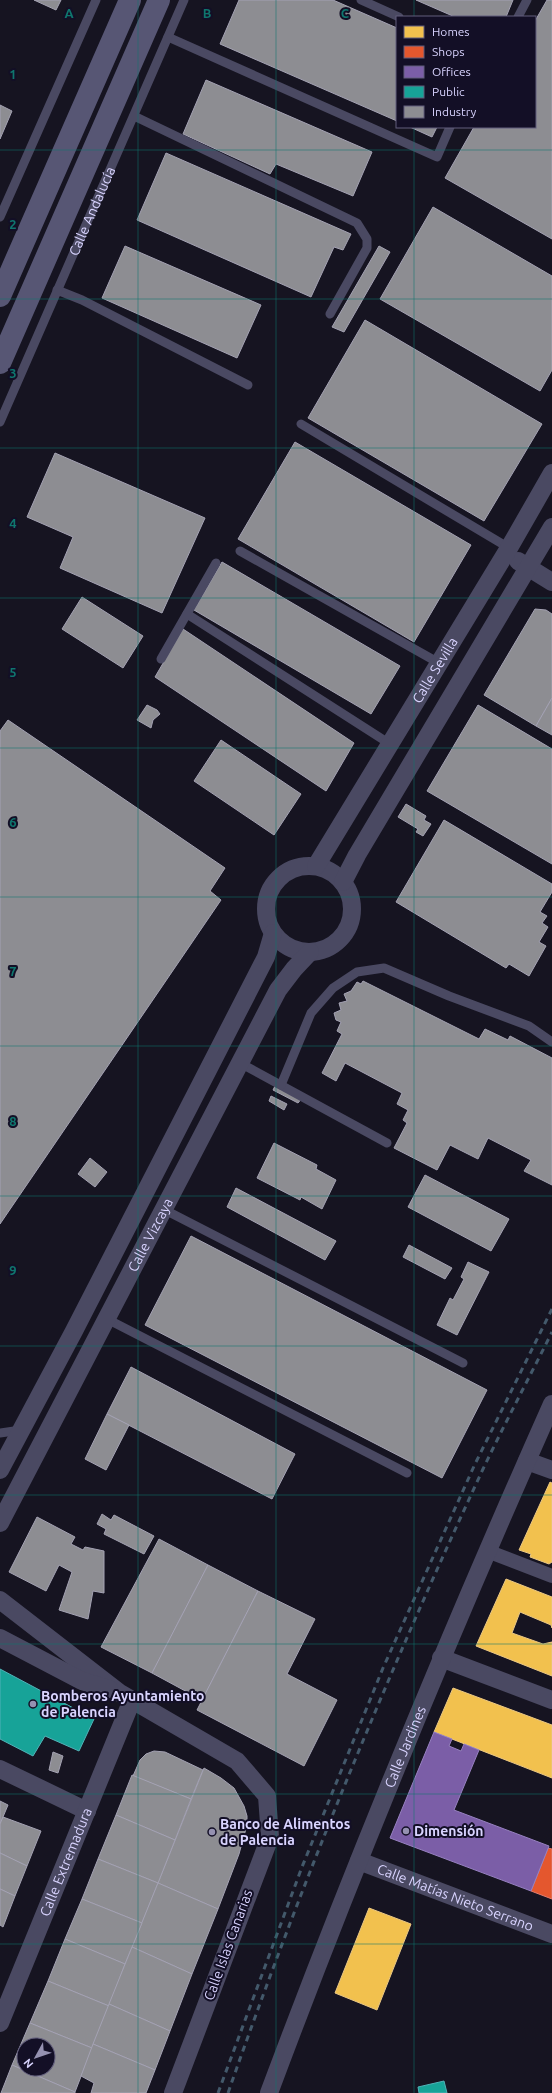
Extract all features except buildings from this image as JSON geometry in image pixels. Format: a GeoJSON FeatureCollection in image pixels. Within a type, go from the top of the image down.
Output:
{"type":"FeatureCollection","features":[{"type":"Feature","properties":{"kind":"main road"},"geometry":{"type":"LineString","coordinates":[[0,296],[130,0]]}},
{"type":"Feature","properties":{"kind":"main road","name":"Calle Andalucía"},"geometry":{"type":"LineString","coordinates":[[0,362],[159,0]]}},
{"type":"Feature","properties":{"kind":"street","name":"Calle Sevilla"},"geometry":{"type":"LineString","coordinates":[[316,866],[552,473]]}},
{"type":"Feature","properties":{"kind":"street","name":"Calle Sevilla"},"geometry":{"type":"LineString","coordinates":[[343,882],[357,855],[552,527]]}},
{"type":"Feature","properties":{"kind":"street"},"geometry":{"type":"LineString","coordinates":[[507,550],[528,568],[552,582]]}},
{"type":"Feature","properties":{"kind":"street"},"geometry":{"type":"LineString","coordinates":[[316,866],[335,874],[343,882],[352,902],[352,914],[347,930],[331,946],[310,952],[290,948],[280,942],[273,934],[268,924],[266,909],[267,899],[274,883],[282,875],[296,868],[316,866]]}},
{"type":"Feature","properties":{"kind":"street","name":"Calle Vizcaya"},"geometry":{"type":"LineString","coordinates":[[0,1470],[145,1193],[266,957],[273,934]]}},
{"type":"Feature","properties":{"kind":"street","name":"Calle Vizcaya"},"geometry":{"type":"LineString","coordinates":[[0,1523],[165,1210],[278,990],[294,968],[310,952]]}},
{"type":"Feature","properties":{"kind":"street"},"geometry":{"type":"LineString","coordinates":[[145,1193],[165,1210]]}},
{"type":"Feature","properties":{"kind":"street","name":"Calle Jardines"},"geometry":{"type":"LineString","coordinates":[[270,2093],[359,1861],[441,1658],[552,1404]]}},
{"type":"Feature","properties":{"kind":"street"},"geometry":{"type":"LineString","coordinates":[[526,1461],[552,1470]]}},
{"type":"Feature","properties":{"kind":"street"},"geometry":{"type":"LineString","coordinates":[[487,1551],[552,1576]]}},
{"type":"Feature","properties":{"kind":"street"},"geometry":{"type":"LineString","coordinates":[[0,1600],[126,1697]]}},
{"type":"Feature","properties":{"kind":"street"},"geometry":{"type":"LineString","coordinates":[[0,1638],[82,1681],[126,1697]]}},
{"type":"Feature","properties":{"kind":"street"},"geometry":{"type":"LineString","coordinates":[[441,1658],[552,1700]]}},
{"type":"Feature","properties":{"kind":"street","name":"Calle Islas Canarias"},"geometry":{"type":"LineString","coordinates":[[126,1697],[237,1761],[267,1796],[270,1837],[173,2093]]}},
{"type":"Feature","properties":{"kind":"street","name":"Calle Extremadura"},"geometry":{"type":"LineString","coordinates":[[0,2023],[87,1811],[126,1697]]}},
{"type":"Feature","properties":{"kind":"street"},"geometry":{"type":"LineString","coordinates":[[0,1769],[87,1811]]}},
{"type":"Feature","properties":{"kind":"street","name":"Calle Matías Nieto Serrano"},"geometry":{"type":"LineString","coordinates":[[359,1861],[552,1934]]}},
{"type":"Feature","properties":{"kind":"lane"},"geometry":{"type":"LineString","coordinates":[[0,217],[96,0]]}},
{"type":"Feature","properties":{"kind":"lane","name":"Calle Andalucía"},"geometry":{"type":"LineString","coordinates":[[0,422],[184,0]]}},
{"type":"Feature","properties":{"kind":"lane"},"geometry":{"type":"LineString","coordinates":[[361,0],[397,16]]}},
{"type":"Feature","properties":{"kind":"lane"},"geometry":{"type":"LineString","coordinates":[[519,16],[527,0]]}},
{"type":"Feature","properties":{"kind":"lane"},"geometry":{"type":"LineString","coordinates":[[168,37],[437,157],[450,128]]}},
{"type":"Feature","properties":{"kind":"lane"},"geometry":{"type":"LineString","coordinates":[[134,116],[357,223],[367,239],[367,248],[330,314]]}},
{"type":"Feature","properties":{"kind":"lane"},"geometry":{"type":"LineString","coordinates":[[57,290],[82,300],[248,385]]}},
{"type":"Feature","properties":{"kind":"lane"},"geometry":{"type":"LineString","coordinates":[[301,424],[507,550]]}},
{"type":"Feature","properties":{"kind":"lane"},"geometry":{"type":"LineString","coordinates":[[240,551],[439,663]]}},
{"type":"Feature","properties":{"kind":"lane"},"geometry":{"type":"LineString","coordinates":[[161,659],[216,563]]}},
{"type":"Feature","properties":{"kind":"lane"},"geometry":{"type":"LineString","coordinates":[[186,614],[390,744]]}},
{"type":"Feature","properties":{"kind":"lane"},"geometry":{"type":"LineString","coordinates":[[281,1085],[311,1013],[334,988],[357,972],[384,968],[449,996],[529,1026],[552,1042]]}},
{"type":"Feature","properties":{"kind":"lane"},"geometry":{"type":"LineString","coordinates":[[240,1063],[387,1143]]}},
{"type":"Feature","properties":{"kind":"lane"},"geometry":{"type":"LineString","coordinates":[[165,1210],[463,1363]]}},
{"type":"Feature","properties":{"kind":"lane"},"geometry":{"type":"LineString","coordinates":[[107,1319],[407,1473]]}},
{"type":"Feature","properties":{"kind":"lane"},"geometry":{"type":"LineString","coordinates":[[0,1433],[21,1430]]}},
{"type":"Feature","properties":{"kind":"railway"},"geometry":{"type":"LineString","coordinates":[[218,2093],[302,1867],[383,1668],[475,1464],[552,1309]]}},
{"type":"Feature","properties":{"kind":"railway"},"geometry":{"type":"LineString","coordinates":[[228,2093],[256,2014],[316,1856],[380,1700],[413,1623],[483,1469],[552,1332]]}},
{"type":"Feature","properties":{"kind":"place","name":"Bomberos Ayuntamiento de Palencia"},"geometry":{"type":"Point","coordinates":[33,1704]}},
{"type":"Feature","properties":{"kind":"place","name":"Dimensión"},"geometry":{"type":"Point","coordinates":[406,1831]}},
{"type":"Feature","properties":{"kind":"place","name":"Banco de Alimentos de Palencia"},"geometry":{"type":"Point","coordinates":[212,1832]}}]}
